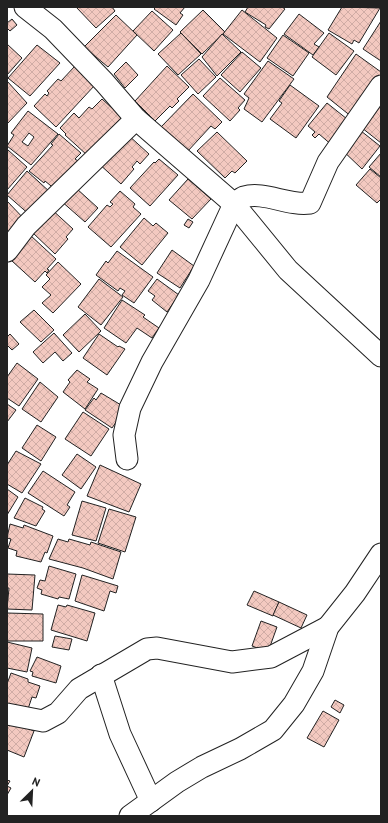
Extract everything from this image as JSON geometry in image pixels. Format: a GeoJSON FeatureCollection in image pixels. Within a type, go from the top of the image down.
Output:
{"type":"FeatureCollection","features":[{"type":"Feature","properties":{"kind":"street"},"geometry":{"type":"LineString","coordinates":[[25,7],[53,29],[104,82],[136,119],[234,204],[288,270],[381,356]]}},
{"type":"Feature","properties":{"kind":"street"},"geometry":{"type":"LineString","coordinates":[[127,460],[124,435],[130,408],[152,362],[199,280],[234,204],[244,197],[266,197],[300,204],[310,203],[328,162],[381,86]]}},
{"type":"Feature","properties":{"kind":"street"},"geometry":{"type":"LineString","coordinates":[[7,251],[26,226],[136,119]]}},
{"type":"Feature","properties":{"kind":"street"},"geometry":{"type":"LineString","coordinates":[[130,816],[202,767],[240,749],[273,730],[294,704],[313,671],[328,627],[355,594],[381,554]]}},
{"type":"Feature","properties":{"kind":"street"},"geometry":{"type":"LineString","coordinates":[[7,714],[43,721],[58,713],[79,689],[147,649],[158,648],[232,662],[271,657],[328,627]]}},
{"type":"Feature","properties":{"kind":"street"},"geometry":{"type":"LineString","coordinates":[[101,675],[120,734],[151,801]]}},
{"type":"Feature","properties":{"kind":"building"},"geometry":{"type":"Polygon","coordinates":[[[76,7],[112,7],[115,11],[96,28],[76,7]]]}},
{"type":"Feature","properties":{"kind":"building"},"geometry":{"type":"Polygon","coordinates":[[[156,7],[185,7],[180,13],[183,15],[176,25],[154,9],[156,7]]]}},
{"type":"Feature","properties":{"kind":"building"},"geometry":{"type":"Polygon","coordinates":[[[248,7],[282,7],[285,9],[269,29],[265,27],[266,25],[245,12],[248,7]]]}},
{"type":"Feature","properties":{"kind":"building"},"geometry":{"type":"Polygon","coordinates":[[[342,7],[380,8],[359,43],[354,40],[352,44],[328,30],[342,7]]]}},
{"type":"Feature","properties":{"kind":"building"},"geometry":{"type":"Polygon","coordinates":[[[203,10],[225,32],[202,54],[180,32],[203,10]]]}},
{"type":"Feature","properties":{"kind":"building"},"geometry":{"type":"Polygon","coordinates":[[[242,10],[277,38],[260,62],[223,34],[242,10]]]}},
{"type":"Feature","properties":{"kind":"building"},"geometry":{"type":"Polygon","coordinates":[[[152,11],[173,30],[154,51],[133,31],[152,11]]]}},
{"type":"Feature","properties":{"kind":"building"},"geometry":{"type":"Polygon","coordinates":[[[299,14],[324,33],[314,44],[319,47],[313,55],[284,34],[299,14]]]}},
{"type":"Feature","properties":{"kind":"building"},"geometry":{"type":"Polygon","coordinates":[[[116,15],[137,35],[108,67],[84,47],[116,15]]]}},
{"type":"Feature","properties":{"kind":"building"},"geometry":{"type":"Polygon","coordinates":[[[12,19],[17,25],[10,31],[7,28],[7,23],[12,19]]]}},
{"type":"Feature","properties":{"kind":"building"},"geometry":{"type":"Polygon","coordinates":[[[381,21],[381,61],[363,49],[381,21]]]}},
{"type":"Feature","properties":{"kind":"building"},"geometry":{"type":"Polygon","coordinates":[[[181,33],[201,54],[178,75],[158,54],[181,33]]]}},
{"type":"Feature","properties":{"kind":"building"},"geometry":{"type":"Polygon","coordinates":[[[329,33],[354,51],[336,75],[312,57],[329,33]]]}},
{"type":"Feature","properties":{"kind":"building"},"geometry":{"type":"Polygon","coordinates":[[[222,34],[241,52],[217,76],[202,57],[222,34]]]}},
{"type":"Feature","properties":{"kind":"building"},"geometry":{"type":"Polygon","coordinates":[[[283,35],[309,53],[293,76],[267,58],[283,35]]]}},
{"type":"Feature","properties":{"kind":"building"},"geometry":{"type":"Polygon","coordinates":[[[7,44],[22,58],[7,75],[7,44]]]}},
{"type":"Feature","properties":{"kind":"building"},"geometry":{"type":"Polygon","coordinates":[[[37,45],[60,63],[30,96],[8,78],[37,45]]]}},
{"type":"Feature","properties":{"kind":"building"},"geometry":{"type":"Polygon","coordinates":[[[242,52],[261,68],[240,92],[221,75],[242,52]]]}},
{"type":"Feature","properties":{"kind":"building"},"geometry":{"type":"Polygon","coordinates":[[[356,54],[381,72],[381,78],[352,117],[327,97],[356,54]]]}},
{"type":"Feature","properties":{"kind":"building"},"geometry":{"type":"Polygon","coordinates":[[[199,59],[216,77],[198,94],[181,75],[199,59]]]}},
{"type":"Feature","properties":{"kind":"building"},"geometry":{"type":"Polygon","coordinates":[[[268,61],[294,79],[262,122],[244,109],[249,98],[244,94],[268,61]]]}},
{"type":"Feature","properties":{"kind":"building"},"geometry":{"type":"Polygon","coordinates":[[[126,62],[138,75],[125,88],[114,74],[126,62]]]}},
{"type":"Feature","properties":{"kind":"building"},"geometry":{"type":"Polygon","coordinates":[[[75,66],[95,85],[56,127],[34,106],[45,94],[47,96],[49,93],[47,91],[58,79],[61,81],[75,66]]]}},
{"type":"Feature","properties":{"kind":"building"},"geometry":{"type":"Polygon","coordinates":[[[167,66],[189,87],[177,99],[179,101],[172,108],[170,106],[155,121],[135,101],[167,66]]]}},
{"type":"Feature","properties":{"kind":"building"},"geometry":{"type":"Polygon","coordinates":[[[220,78],[245,100],[238,108],[240,110],[230,121],[203,96],[220,78]]]}},
{"type":"Feature","properties":{"kind":"building"},"geometry":{"type":"Polygon","coordinates":[[[7,81],[27,103],[7,124],[7,81]]]}},
{"type":"Feature","properties":{"kind":"building"},"geometry":{"type":"Polygon","coordinates":[[[290,85],[319,106],[296,138],[270,119],[282,103],[279,101],[290,85]]]}},
{"type":"Feature","properties":{"kind":"building"},"geometry":{"type":"Polygon","coordinates":[[[381,93],[381,143],[357,124],[381,93]]]}},
{"type":"Feature","properties":{"kind":"building"},"geometry":{"type":"Polygon","coordinates":[[[193,94],[222,122],[215,129],[211,126],[187,152],[161,127],[193,94]]]}},
{"type":"Feature","properties":{"kind":"building"},"geometry":{"type":"Polygon","coordinates":[[[102,99],[122,117],[87,155],[65,135],[66,134],[60,128],[74,113],[79,118],[89,107],[92,109],[102,99]]]}},
{"type":"Feature","properties":{"kind":"building"},"geometry":{"type":"Polygon","coordinates":[[[327,103],[352,123],[333,146],[319,134],[315,138],[312,135],[315,132],[308,126],[327,103]]]}},
{"type":"Feature","properties":{"kind":"building"},"geometry":{"type":"Polygon","coordinates":[[[28,111],[58,134],[31,165],[7,146],[14,135],[11,133],[28,111]],[[29,133],[22,142],[28,146],[34,137],[29,133]]]}},
{"type":"Feature","properties":{"kind":"building"},"geometry":{"type":"Polygon","coordinates":[[[356,127],[380,146],[362,169],[339,147],[356,127]]]}},
{"type":"Feature","properties":{"kind":"building"},"geometry":{"type":"Polygon","coordinates":[[[217,132],[247,161],[235,173],[232,171],[225,178],[197,151],[217,132]]]}},
{"type":"Feature","properties":{"kind":"building"},"geometry":{"type":"Polygon","coordinates":[[[59,134],[81,153],[75,159],[78,161],[56,190],[29,171],[53,145],[51,144],[59,134]]]}},
{"type":"Feature","properties":{"kind":"building"},"geometry":{"type":"Polygon","coordinates":[[[127,134],[149,154],[140,164],[137,161],[132,167],[134,169],[121,184],[97,162],[127,134]]]}},
{"type":"Feature","properties":{"kind":"building"},"geometry":{"type":"Polygon","coordinates":[[[8,150],[27,167],[7,190],[7,151],[8,150]]]}},
{"type":"Feature","properties":{"kind":"building"},"geometry":{"type":"Polygon","coordinates":[[[381,153],[381,177],[369,167],[381,153]]]}},
{"type":"Feature","properties":{"kind":"building"},"geometry":{"type":"Polygon","coordinates":[[[159,159],[178,175],[150,206],[130,188],[154,162],[155,163],[159,159]]]}},
{"type":"Feature","properties":{"kind":"building"},"geometry":{"type":"Polygon","coordinates":[[[370,169],[381,178],[381,199],[377,203],[356,185],[370,169]]]}},
{"type":"Feature","properties":{"kind":"building"},"geometry":{"type":"Polygon","coordinates":[[[27,171],[51,193],[31,216],[7,195],[27,171]]]}},
{"type":"Feature","properties":{"kind":"building"},"geometry":{"type":"Polygon","coordinates":[[[188,179],[211,199],[192,219],[169,200],[188,179]]]}},
{"type":"Feature","properties":{"kind":"building"},"geometry":{"type":"Polygon","coordinates":[[[76,188],[98,208],[85,222],[60,200],[76,188]]]}},
{"type":"Feature","properties":{"kind":"building"},"geometry":{"type":"Polygon","coordinates":[[[120,191],[135,204],[133,207],[141,214],[111,247],[88,227],[107,205],[110,207],[113,204],[110,202],[120,191]]]}},
{"type":"Feature","properties":{"kind":"building"},"geometry":{"type":"Polygon","coordinates":[[[7,201],[27,222],[7,241],[7,201]]]}},
{"type":"Feature","properties":{"kind":"building"},"geometry":{"type":"Polygon","coordinates":[[[49,207],[73,229],[66,237],[68,239],[55,254],[32,232],[49,207]]]}},
{"type":"Feature","properties":{"kind":"building"},"geometry":{"type":"Polygon","coordinates":[[[144,218],[153,226],[156,223],[168,233],[142,265],[120,247],[144,218]]]}},
{"type":"Feature","properties":{"kind":"building"},"geometry":{"type":"Polygon","coordinates":[[[188,219],[193,222],[189,228],[184,225],[188,219]]]}},
{"type":"Feature","properties":{"kind":"building"},"geometry":{"type":"Polygon","coordinates":[[[30,235],[56,259],[47,269],[49,270],[47,273],[45,271],[35,282],[12,261],[20,252],[17,249],[30,235]]]}},
{"type":"Feature","properties":{"kind":"building"},"geometry":{"type":"Polygon","coordinates":[[[172,250],[194,266],[180,288],[157,273],[172,250]]]}},
{"type":"Feature","properties":{"kind":"building"},"geometry":{"type":"Polygon","coordinates":[[[117,251],[153,277],[134,303],[122,295],[125,291],[120,288],[118,291],[96,275],[106,261],[108,263],[117,251]]]}},
{"type":"Feature","properties":{"kind":"building"},"geometry":{"type":"Polygon","coordinates":[[[58,262],[81,284],[53,313],[42,303],[51,295],[42,287],[50,279],[46,275],[58,262]]]}},
{"type":"Feature","properties":{"kind":"building"},"geometry":{"type":"Polygon","coordinates":[[[99,279],[123,297],[101,325],[78,307],[99,279]]]}},
{"type":"Feature","properties":{"kind":"building"},"geometry":{"type":"Polygon","coordinates":[[[157,279],[179,295],[167,312],[152,300],[155,296],[148,291],[157,279]]]}},
{"type":"Feature","properties":{"kind":"building"},"geometry":{"type":"Polygon","coordinates":[[[122,300],[145,315],[143,317],[159,328],[152,338],[137,328],[126,343],[104,328],[122,300]]]}},
{"type":"Feature","properties":{"kind":"building"},"geometry":{"type":"Polygon","coordinates":[[[34,310],[54,330],[41,342],[20,322],[34,310]]]}},
{"type":"Feature","properties":{"kind":"building"},"geometry":{"type":"Polygon","coordinates":[[[85,314],[101,331],[79,352],[63,335],[85,314]]]}},
{"type":"Feature","properties":{"kind":"building"},"geometry":{"type":"Polygon","coordinates":[[[54,333],[72,353],[63,361],[55,352],[43,363],[33,352],[54,333]]]}},
{"type":"Feature","properties":{"kind":"building"},"geometry":{"type":"Polygon","coordinates":[[[10,334],[19,344],[12,350],[7,345],[7,337],[10,334]]]}},
{"type":"Feature","properties":{"kind":"building"},"geometry":{"type":"Polygon","coordinates":[[[99,334],[118,347],[119,346],[125,349],[107,375],[83,358],[99,334]]]}},
{"type":"Feature","properties":{"kind":"building"},"geometry":{"type":"Polygon","coordinates":[[[17,363],[38,379],[19,406],[7,398],[7,377],[17,363]]]}},
{"type":"Feature","properties":{"kind":"building"},"geometry":{"type":"Polygon","coordinates":[[[77,370],[90,379],[87,382],[98,389],[85,409],[63,392],[70,382],[68,380],[77,370]]]}},
{"type":"Feature","properties":{"kind":"building"},"geometry":{"type":"Polygon","coordinates":[[[40,382],[58,397],[41,422],[22,409],[40,382]]]}},
{"type":"Feature","properties":{"kind":"building"},"geometry":{"type":"Polygon","coordinates":[[[101,393],[126,408],[112,428],[85,410],[94,398],[96,400],[101,393]]]}},
{"type":"Feature","properties":{"kind":"building"},"geometry":{"type":"Polygon","coordinates":[[[7,404],[16,410],[7,422],[7,404]]]}},
{"type":"Feature","properties":{"kind":"building"},"geometry":{"type":"Polygon","coordinates":[[[83,412],[109,429],[91,456],[65,439],[83,412]]]}},
{"type":"Feature","properties":{"kind":"building"},"geometry":{"type":"Polygon","coordinates":[[[37,425],[56,437],[41,461],[22,448],[37,425]]]}},
{"type":"Feature","properties":{"kind":"building"},"geometry":{"type":"Polygon","coordinates":[[[16,451],[41,464],[22,493],[7,484],[7,465],[16,451]]]}},
{"type":"Feature","properties":{"kind":"building"},"geometry":{"type":"Polygon","coordinates":[[[77,454],[96,467],[81,489],[62,475],[77,454]]]}},
{"type":"Feature","properties":{"kind":"building"},"geometry":{"type":"Polygon","coordinates":[[[100,465],[141,484],[129,512],[87,496],[100,465]]]}},
{"type":"Feature","properties":{"kind":"building"},"geometry":{"type":"Polygon","coordinates":[[[43,471],[75,492],[67,505],[70,507],[64,516],[28,493],[43,471]]]}},
{"type":"Feature","properties":{"kind":"building"},"geometry":{"type":"Polygon","coordinates":[[[7,489],[18,497],[7,515],[7,489]]]}},
{"type":"Feature","properties":{"kind":"building"},"geometry":{"type":"Polygon","coordinates":[[[25,498],[43,507],[42,509],[45,511],[36,526],[14,518],[25,498]]]}},
{"type":"Feature","properties":{"kind":"building"},"geometry":{"type":"Polygon","coordinates":[[[82,501],[106,508],[96,541],[72,535],[82,501]]]}},
{"type":"Feature","properties":{"kind":"building"},"geometry":{"type":"Polygon","coordinates":[[[109,509],[136,517],[125,552],[98,543],[109,509]]]}},
{"type":"Feature","properties":{"kind":"building"},"geometry":{"type":"Polygon","coordinates":[[[10,524],[23,528],[24,525],[53,536],[47,553],[45,552],[41,562],[16,556],[17,551],[8,548],[11,539],[7,538],[10,524]]]}},
{"type":"Feature","properties":{"kind":"building"},"geometry":{"type":"Polygon","coordinates":[[[58,539],[68,542],[69,539],[90,545],[91,542],[121,552],[113,579],[83,568],[49,559],[58,539]]]}},
{"type":"Feature","properties":{"kind":"building"},"geometry":{"type":"Polygon","coordinates":[[[49,566],[76,574],[69,599],[59,597],[58,599],[41,594],[42,590],[37,588],[40,580],[45,581],[49,566]]]}},
{"type":"Feature","properties":{"kind":"building"},"geometry":{"type":"Polygon","coordinates":[[[7,574],[35,575],[32,610],[7,609],[9,588],[7,588],[7,574]]]}},
{"type":"Feature","properties":{"kind":"building"},"geometry":{"type":"Polygon","coordinates":[[[82,575],[118,586],[116,593],[110,591],[104,611],[75,601],[82,575]]]}},
{"type":"Feature","properties":{"kind":"building"},"geometry":{"type":"Polygon","coordinates":[[[254,591],[279,602],[273,616],[247,605],[254,591]]]}},
{"type":"Feature","properties":{"kind":"building"},"geometry":{"type":"Polygon","coordinates":[[[279,602],[307,615],[301,628],[273,615],[279,602]]]}},
{"type":"Feature","properties":{"kind":"building"},"geometry":{"type":"Polygon","coordinates":[[[58,605],[66,607],[67,605],[95,613],[87,641],[51,630],[58,605]]]}},
{"type":"Feature","properties":{"kind":"building"},"geometry":{"type":"Polygon","coordinates":[[[7,613],[43,614],[43,641],[7,641],[7,613]]]}},
{"type":"Feature","properties":{"kind":"building"},"geometry":{"type":"Polygon","coordinates":[[[261,621],[277,627],[268,652],[252,646],[261,621]]]}},
{"type":"Feature","properties":{"kind":"building"},"geometry":{"type":"Polygon","coordinates":[[[55,636],[72,639],[69,650],[52,647],[55,636]]]}},
{"type":"Feature","properties":{"kind":"building"},"geometry":{"type":"Polygon","coordinates":[[[7,642],[32,648],[27,672],[7,668],[7,642]]]}},
{"type":"Feature","properties":{"kind":"building"},"geometry":{"type":"Polygon","coordinates":[[[37,657],[61,666],[56,683],[32,676],[33,672],[30,671],[37,657]]]}},
{"type":"Feature","properties":{"kind":"building"},"geometry":{"type":"Polygon","coordinates":[[[11,673],[28,679],[28,682],[40,686],[36,698],[32,697],[26,715],[7,708],[7,684],[11,673]]]}},
{"type":"Feature","properties":{"kind":"building"},"geometry":{"type":"Polygon","coordinates":[[[335,700],[344,705],[340,713],[331,707],[335,700]]]}},
{"type":"Feature","properties":{"kind":"building"},"geometry":{"type":"Polygon","coordinates":[[[323,711],[339,720],[324,747],[307,738],[323,711]]]}},
{"type":"Feature","properties":{"kind":"building"},"geometry":{"type":"Polygon","coordinates":[[[7,720],[34,731],[24,757],[7,750],[7,720]]]}},
{"type":"Feature","properties":{"kind":"building"},"geometry":{"type":"Polygon","coordinates":[[[7,786],[11,788],[7,795],[7,786]]]}}]}
